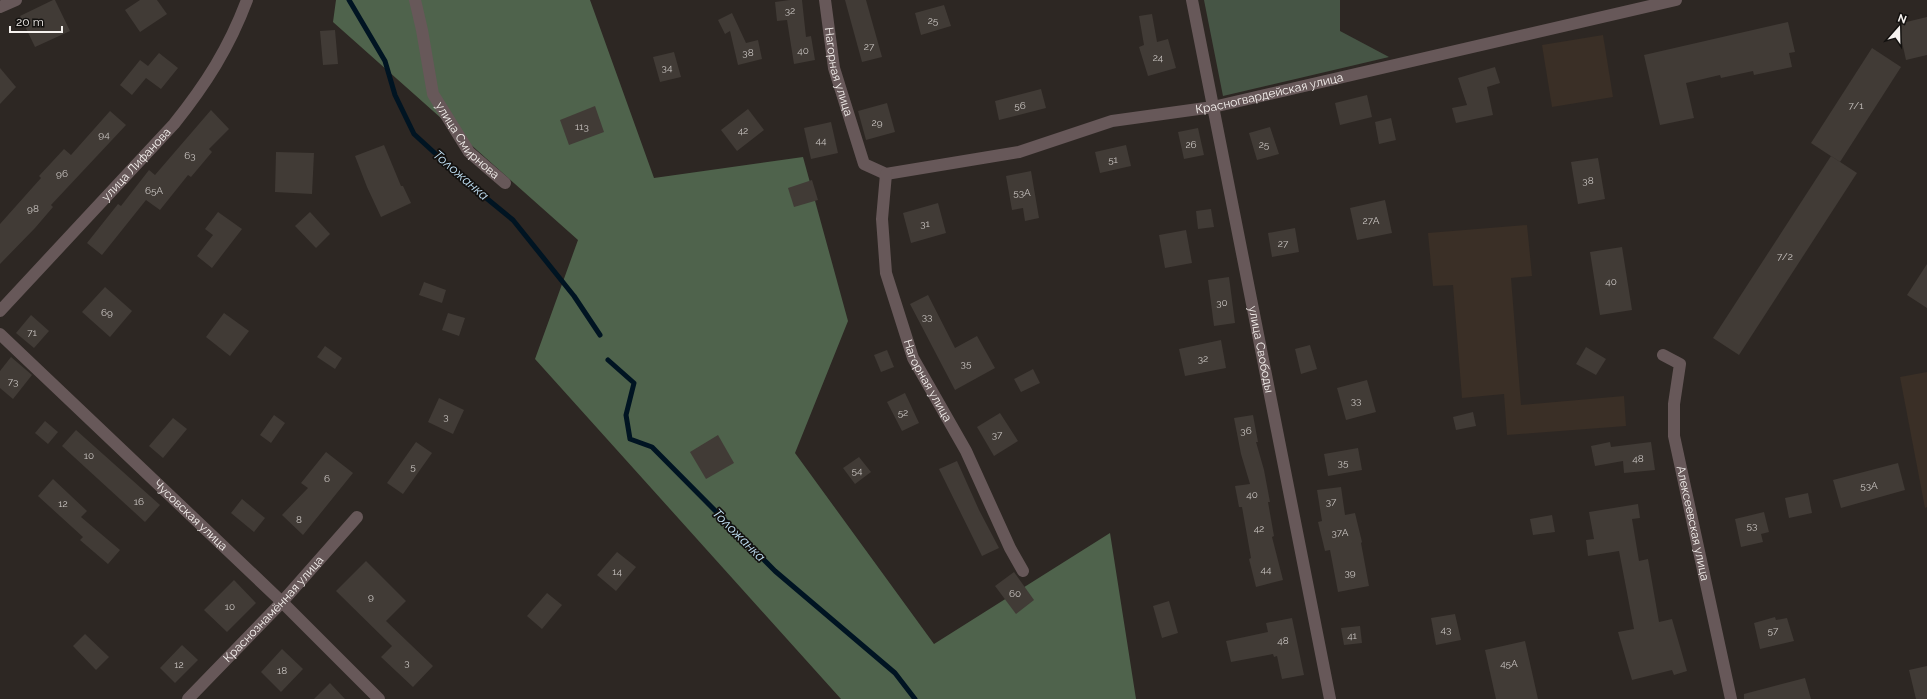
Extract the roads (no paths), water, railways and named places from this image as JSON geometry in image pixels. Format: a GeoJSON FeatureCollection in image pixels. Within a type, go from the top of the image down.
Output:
{"type":"FeatureCollection","features":[{"type":"Feature","properties":{"kind":"street"},"geometry":{"type":"LineString","coordinates":[[0,8],[16,0]]}},
{"type":"Feature","properties":{"kind":"street","name":"улица Лифанова"},"geometry":{"type":"LineString","coordinates":[[0,311],[169,130],[201,92],[227,48],[247,0]]}},
{"type":"Feature","properties":{"kind":"street","name":"улица Смирнова"},"geometry":{"type":"LineString","coordinates":[[415,0],[422,30],[433,94],[469,152],[504,183]]}},
{"type":"Feature","properties":{"kind":"street","name":"Нагорная улица"},"geometry":{"type":"LineString","coordinates":[[825,0],[834,68],[864,164],[886,174],[882,219],[886,273],[913,358],[966,451],[1010,548],[1023,572]]}},
{"type":"Feature","properties":{"kind":"street","name":"улица Свободы"},"geometry":{"type":"LineString","coordinates":[[1192,0],[1330,699]]}},
{"type":"Feature","properties":{"kind":"street","name":"Красногвардейская улица"},"geometry":{"type":"LineString","coordinates":[[886,174],[1018,152],[1112,121],[1213,107],[1676,0]]}},
{"type":"Feature","properties":{"kind":"street","name":"Чусовская улица"},"geometry":{"type":"LineString","coordinates":[[0,334],[282,602],[379,699]]}},
{"type":"Feature","properties":{"kind":"street","name":"Алексеевская улица"},"geometry":{"type":"LineString","coordinates":[[1664,355],[1680,364],[1674,404],[1674,436],[1731,699]]}},
{"type":"Feature","properties":{"kind":"street","name":"Краснознамённая улица"},"geometry":{"type":"LineString","coordinates":[[188,699],[282,602],[357,518]]}},
{"type":"Feature","properties":{"kind":"waterway","name":"Толожанка"},"geometry":{"type":"LineString","coordinates":[[349,0],[385,61],[395,95],[414,134],[463,179],[513,220],[574,296],[600,335]]}},
{"type":"Feature","properties":{"kind":"waterway","name":"Толожанка"},"geometry":{"type":"LineString","coordinates":[[608,360],[634,383],[626,415],[630,439],[652,447],[775,571],[895,673],[915,699]]}}]}
